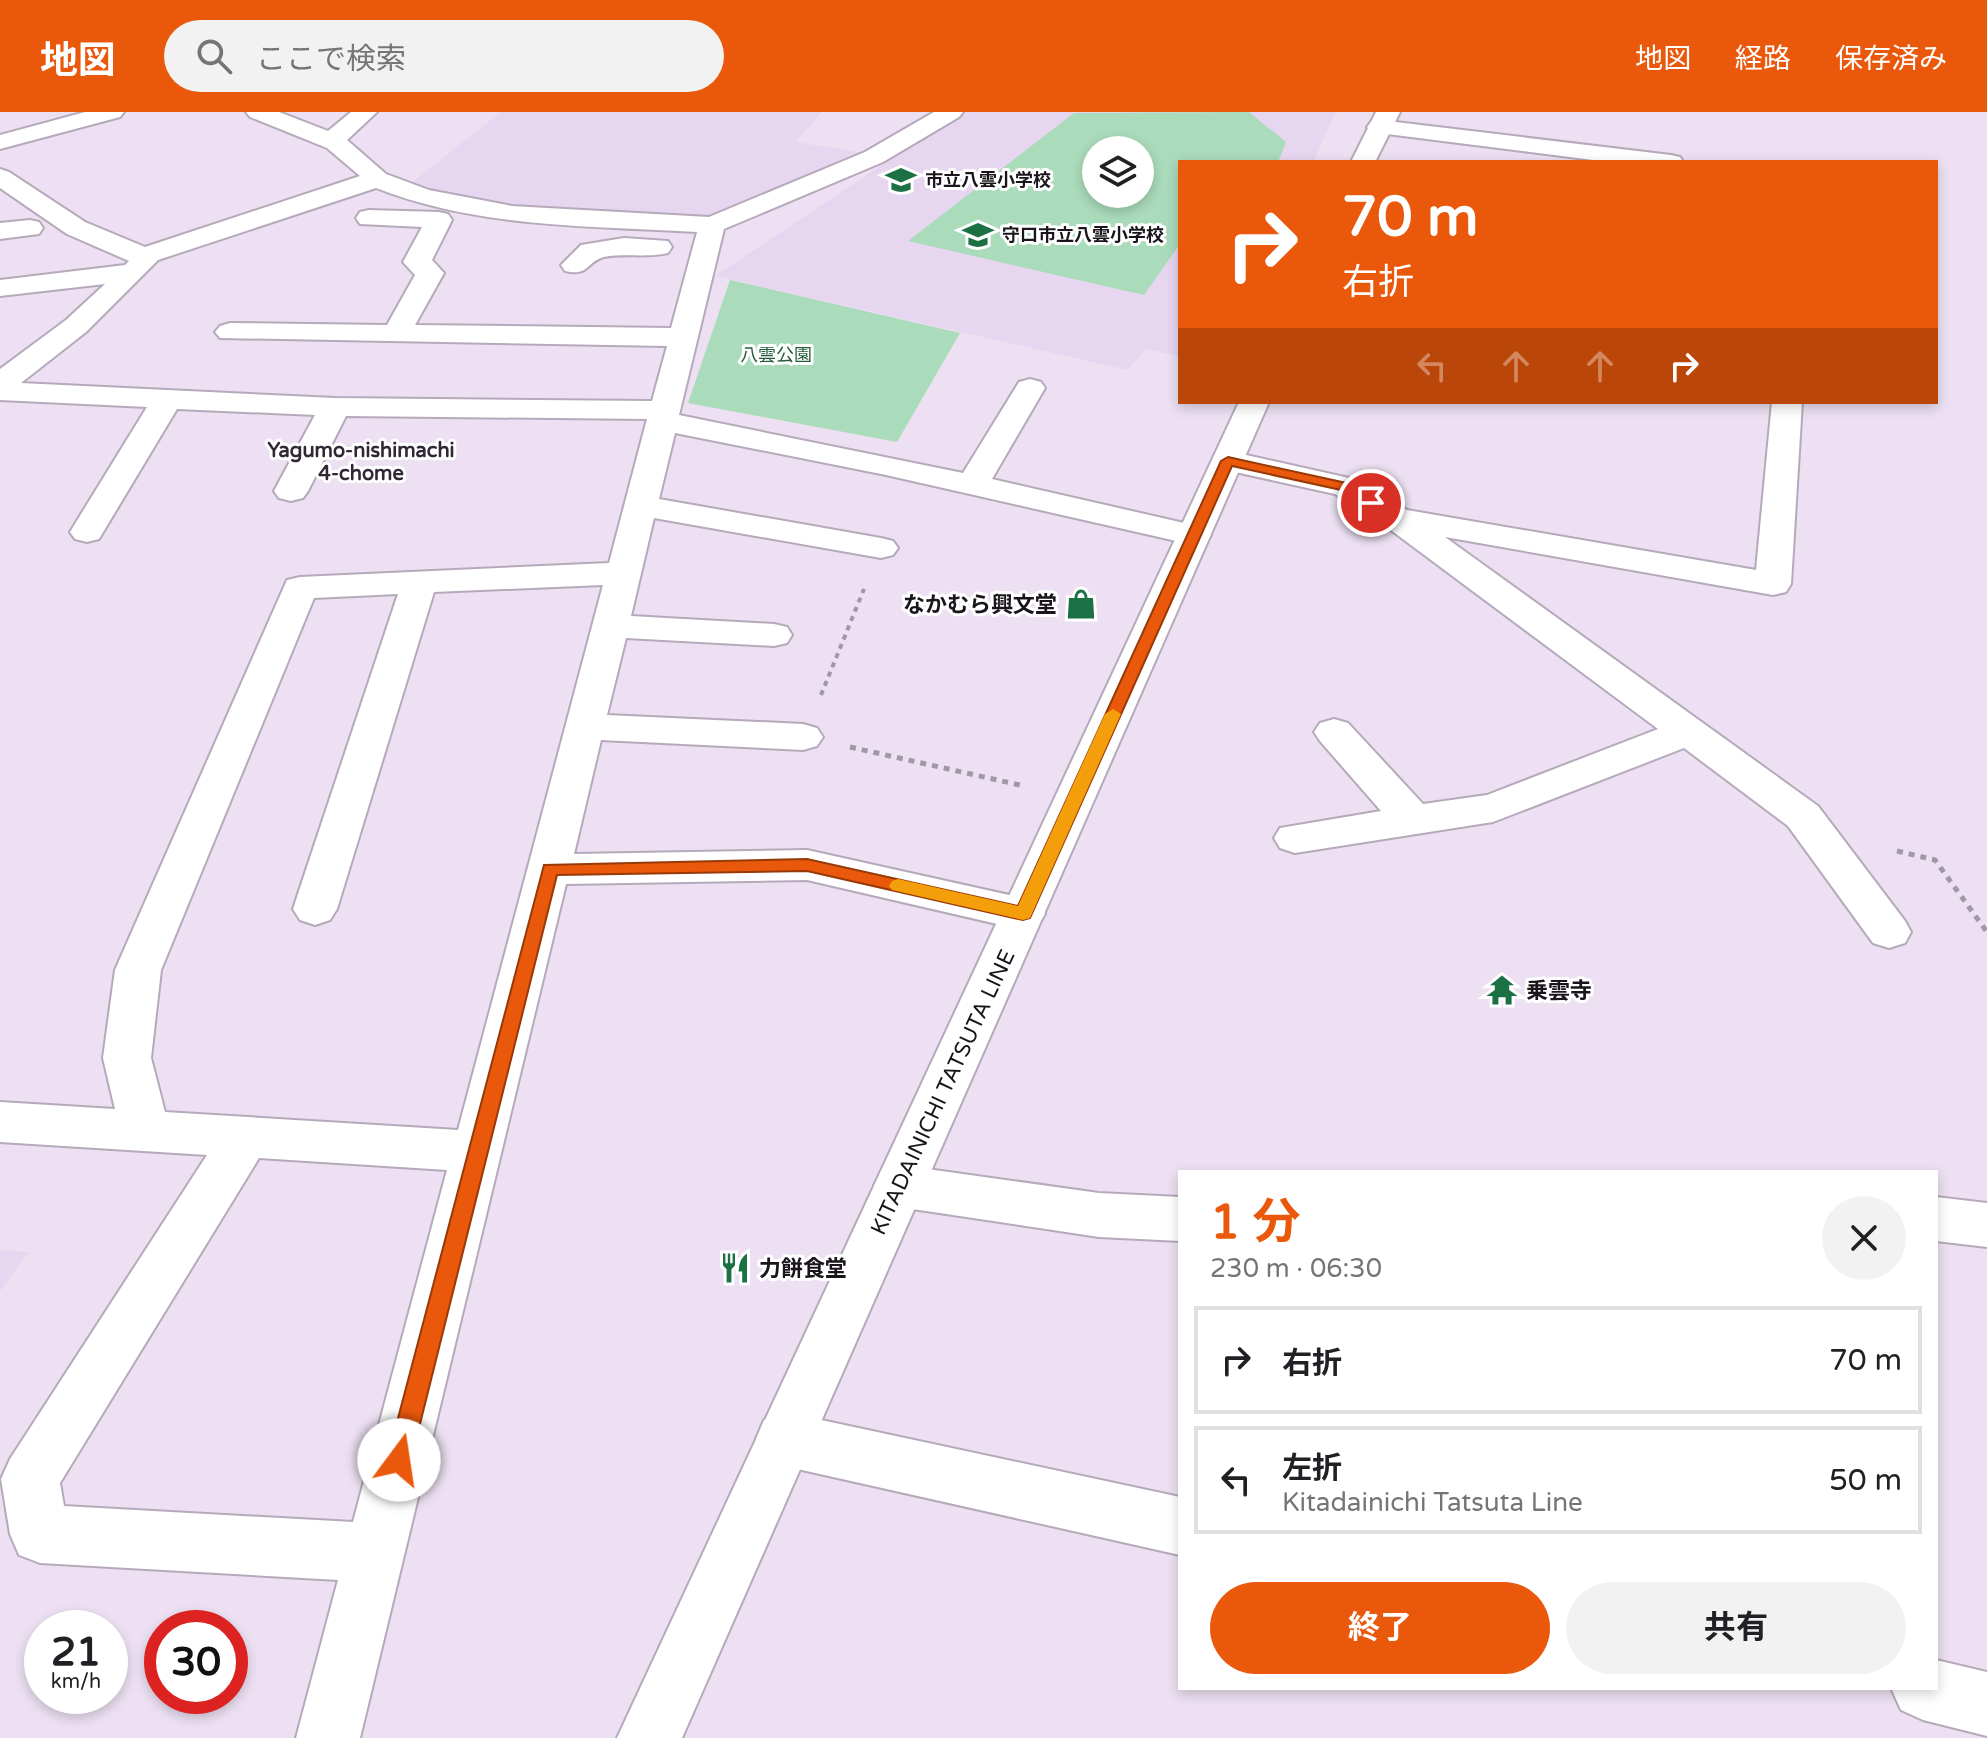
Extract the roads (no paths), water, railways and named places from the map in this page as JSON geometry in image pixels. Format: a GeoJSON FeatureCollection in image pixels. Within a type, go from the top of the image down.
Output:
{"type":"FeatureCollection","features":[{"type":"Feature","properties":{"kind":"street"},"geometry":{"type":"LineString","coordinates":[[0,142],[78,116],[112,112]]}},
{"type":"Feature","properties":{"kind":"street"},"geometry":{"type":"LineString","coordinates":[[258,112],[331,141],[351,153],[377,179],[423,197],[512,214],[709,236]]}},
{"type":"Feature","properties":{"kind":"street"},"geometry":{"type":"LineString","coordinates":[[331,141],[365,112]]}},
{"type":"Feature","properties":{"kind":"street"},"geometry":{"type":"LineString","coordinates":[[575,265],[591,251],[709,236],[874,157],[951,112]]}},
{"type":"Feature","properties":{"kind":"street"},"geometry":{"type":"LineString","coordinates":[[1364,160],[1384,120],[1657,160]]}},
{"type":"Feature","properties":{"kind":"street"},"geometry":{"type":"LineString","coordinates":[[0,177],[137,264]]}},
{"type":"Feature","properties":{"kind":"street"},"geometry":{"type":"LineString","coordinates":[[0,288],[137,264],[377,179]]}},
{"type":"Feature","properties":{"kind":"street"},"geometry":{"type":"LineString","coordinates":[[369,218],[439,220],[417,262],[430,273],[396,334]]}},
{"type":"Feature","properties":{"kind":"street"},"geometry":{"type":"LineString","coordinates":[[0,231],[30,228]]}},
{"type":"Feature","properties":{"kind":"street"},"geometry":{"type":"LineString","coordinates":[[328,1738],[709,236]]}},
{"type":"Feature","properties":{"kind":"street"},"geometry":{"type":"LineString","coordinates":[[0,384],[61,338],[137,264]]}},
{"type":"Feature","properties":{"kind":"street"},"geometry":{"type":"LineString","coordinates":[[230,332],[683,337]]}},
{"type":"Feature","properties":{"kind":"street"},"geometry":{"type":"LineString","coordinates":[[0,347],[61,338]]}},
{"type":"Feature","properties":{"kind":"street"},"geometry":{"type":"LineString","coordinates":[[973,484],[1030,388]]}},
{"type":"Feature","properties":{"kind":"street"},"geometry":{"type":"LineString","coordinates":[[0,391],[335,407],[664,415],[1194,535]]}},
{"type":"Feature","properties":{"kind":"street"},"geometry":{"type":"LineString","coordinates":[[87,532],[167,399]]}},
{"type":"Feature","properties":{"kind":"street","name":"KITADAINICHI TATSUTA LINE"},"geometry":{"type":"LineString","coordinates":[[649,1738],[1253,404]]}},
{"type":"Feature","properties":{"kind":"street"},"geometry":{"type":"LineString","coordinates":[[1396,518],[1773,584],[1787,404]]}},
{"type":"Feature","properties":{"kind":"street"},"geometry":{"type":"LineString","coordinates":[[291,491],[335,407]]}},
{"type":"Feature","properties":{"kind":"street"},"geometry":{"type":"LineString","coordinates":[[1228,461],[1346,487],[1396,518],[1803,816],[1889,932]]}},
{"type":"Feature","properties":{"kind":"street"},"geometry":{"type":"LineString","coordinates":[[641,506],[881,548]]}},
{"type":"Feature","properties":{"kind":"street"},"geometry":{"type":"LineString","coordinates":[[145,1131],[127,1058],[138,970],[300,588],[624,573]]}},
{"type":"Feature","properties":{"kind":"street"},"geometry":{"type":"LineString","coordinates":[[315,909],[419,583]]}},
{"type":"Feature","properties":{"kind":"street"},"geometry":{"type":"LineString","coordinates":[[611,626],[774,635]]}},
{"type":"Feature","properties":{"kind":"street"},"geometry":{"type":"LineString","coordinates":[[585,727],[803,737]]}},
{"type":"Feature","properties":{"kind":"street"},"geometry":{"type":"LineString","coordinates":[[1295,838],[1493,808],[1690,731]]}},
{"type":"Feature","properties":{"kind":"street"},"geometry":{"type":"LineString","coordinates":[[1334,732],[1413,820]]}},
{"type":"Feature","properties":{"kind":"street"},"geometry":{"type":"LineString","coordinates":[[550,869],[807,865],[1023,914]]}},
{"type":"Feature","properties":{"kind":"street"},"geometry":{"type":"LineString","coordinates":[[0,1122],[479,1152]]}},
{"type":"Feature","properties":{"kind":"street"},"geometry":{"type":"LineString","coordinates":[[245,1138],[30,1479],[40,1534],[375,1553]]}},
{"type":"Feature","properties":{"kind":"street"},"geometry":{"type":"LineString","coordinates":[[899,1186],[1099,1215],[1178,1219]]}},
{"type":"Feature","properties":{"kind":"street"},"geometry":{"type":"LineString","coordinates":[[1938,1219],[1987,1225]]}},
{"type":"Feature","properties":{"kind":"street"},"geometry":{"type":"LineString","coordinates":[[784,1439],[1178,1526]]}},
{"type":"Feature","properties":{"kind":"street"},"geometry":{"type":"LineString","coordinates":[[1931,1690],[1987,1704]]}},
{"type":"Feature","properties":{"kind":"place","name":"市立八雲小学校"},"geometry":{"type":"Point","coordinates":[901,180]}},
{"type":"Feature","properties":{"kind":"place","name":"守口市立八雲小学校"},"geometry":{"type":"Point","coordinates":[978,235]}},
{"type":"Feature","properties":{"kind":"place","name":"なかむら興文堂"},"geometry":{"type":"Point","coordinates":[1081,604]}},
{"type":"Feature","properties":{"kind":"place","name":"乗雲寺"},"geometry":{"type":"Point","coordinates":[1502,990]}},
{"type":"Feature","properties":{"kind":"place","name":"力餅食堂"},"geometry":{"type":"Point","coordinates":[735,1268]}},
{"type":"Feature","properties":{"kind":"district","name":"Yagumo-nishimachi 4-chome"},"geometry":{"type":"Point","coordinates":[361,462]}},
{"type":"Feature","properties":{"kind":"park label","name":"八雲公園"},"geometry":{"type":"Point","coordinates":[776,355]}}]}
